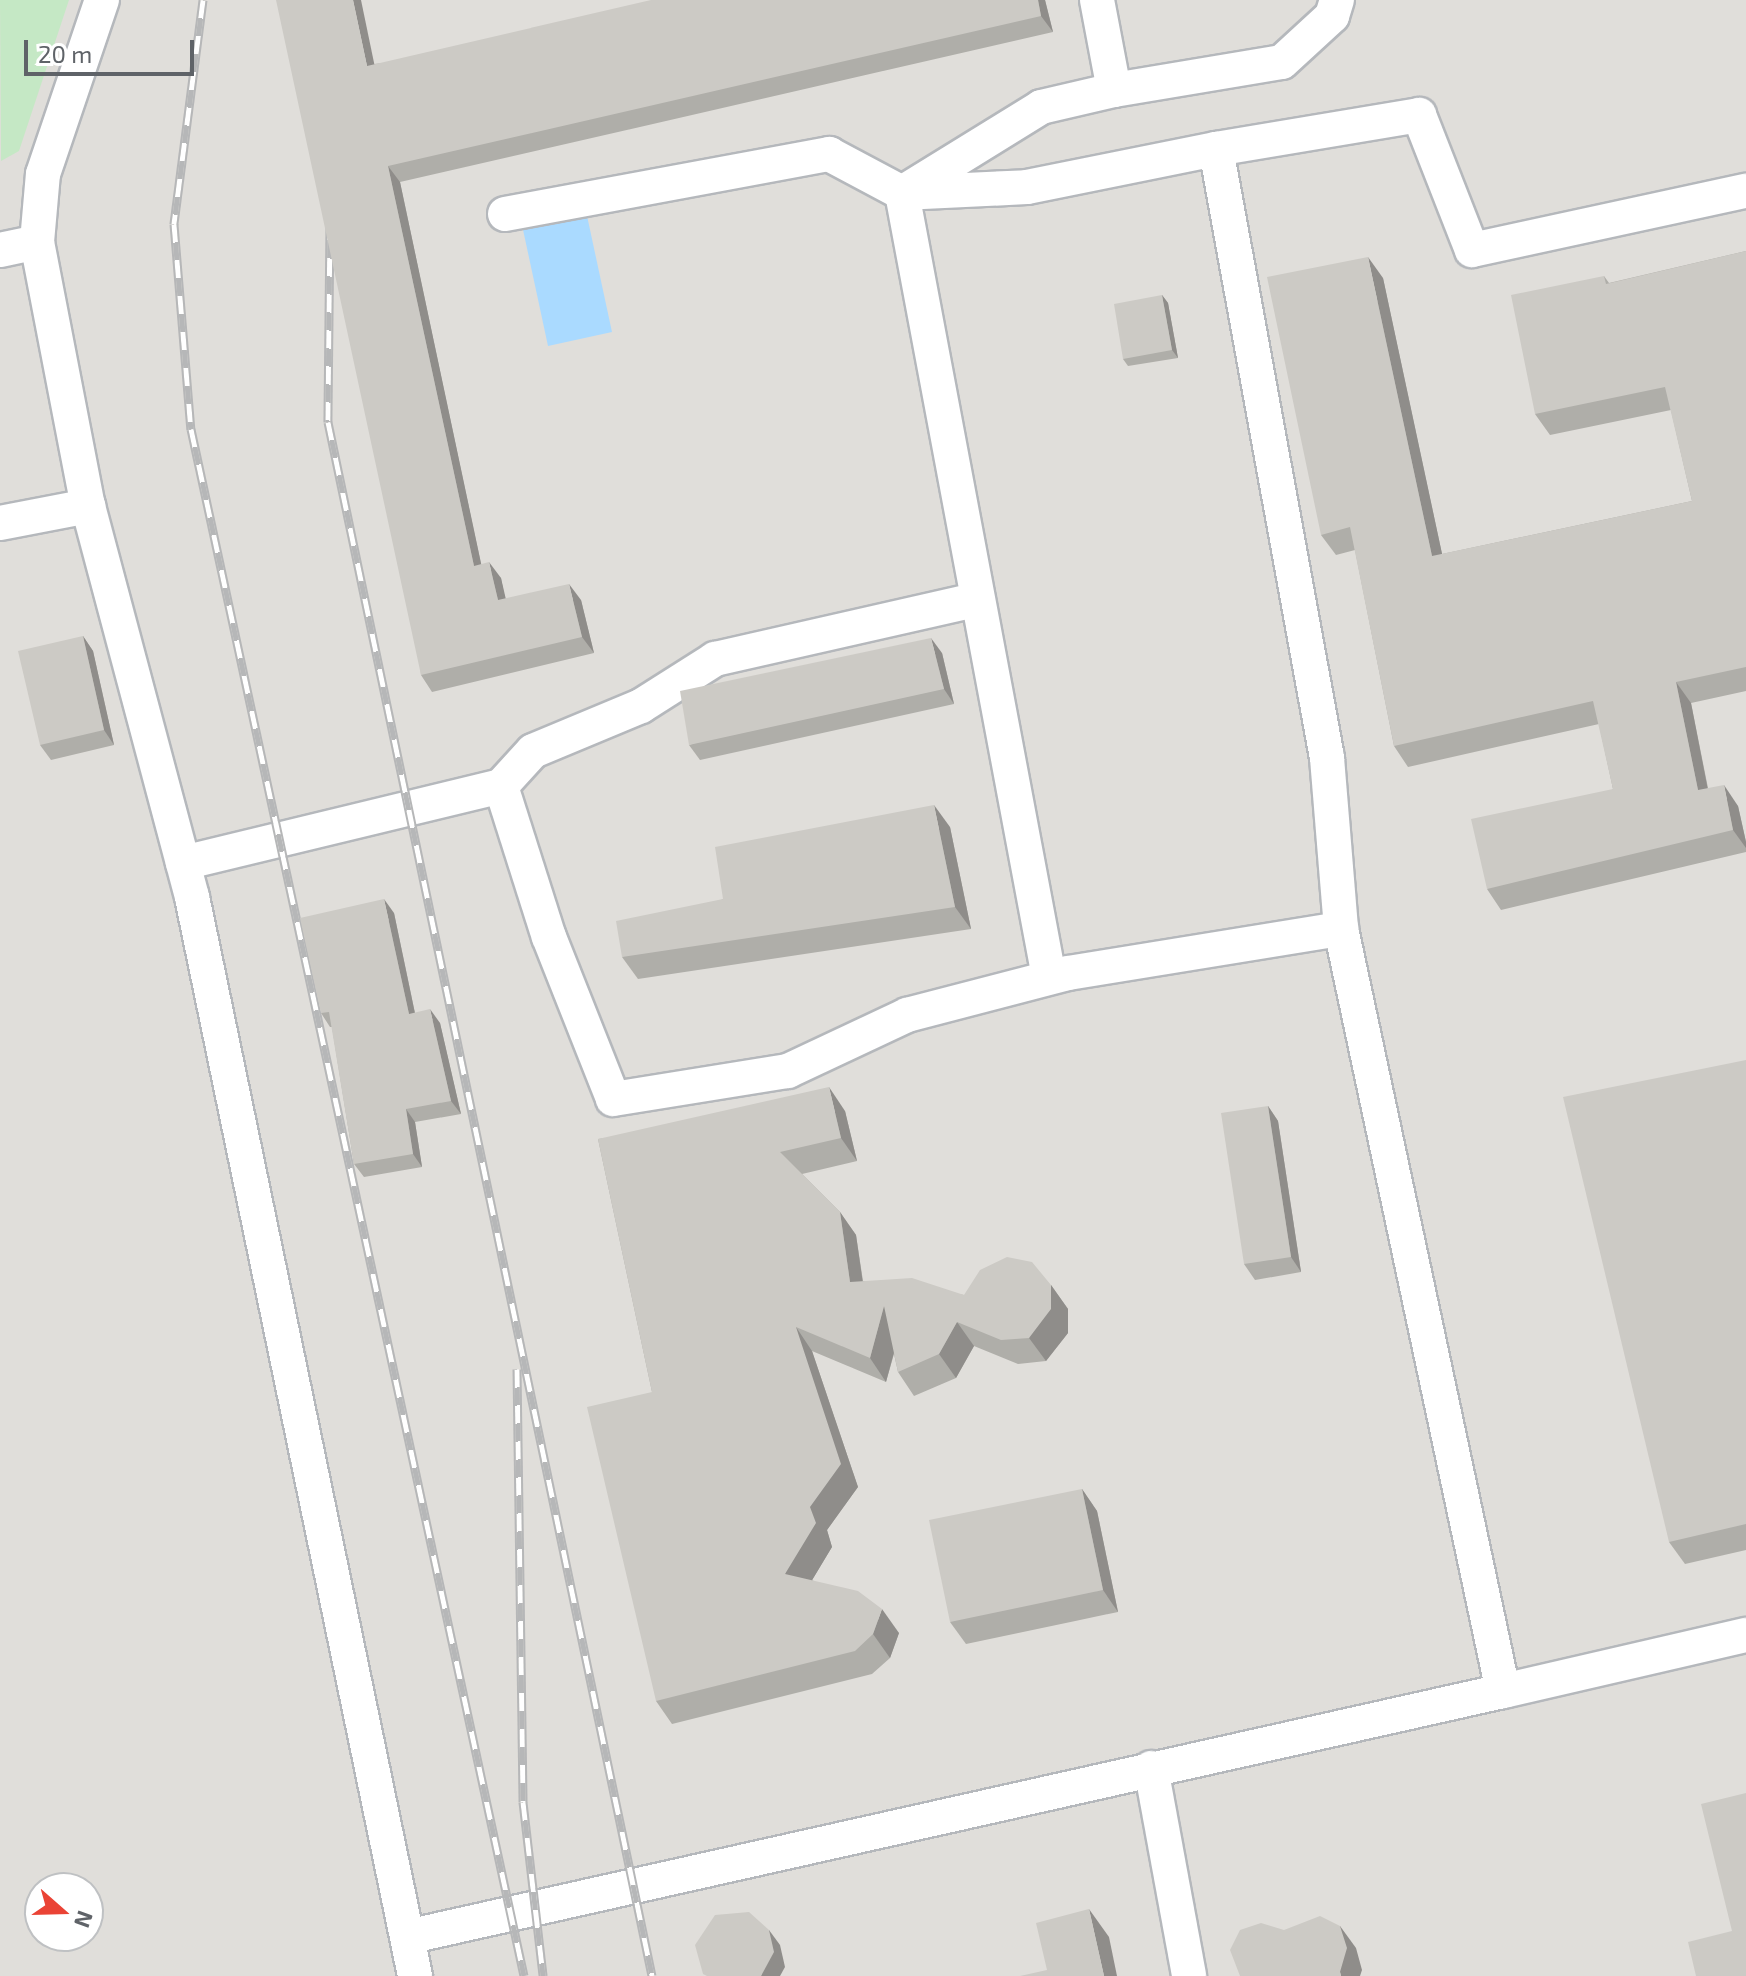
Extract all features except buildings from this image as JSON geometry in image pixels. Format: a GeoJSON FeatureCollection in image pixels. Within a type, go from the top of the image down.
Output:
{"type":"FeatureCollection","features":[{"type":"Feature","properties":{"kind":"lane"},"geometry":{"type":"LineString","coordinates":[[102,0],[43,174],[37,242],[88,506],[183,863],[415,1976]]}},
{"type":"Feature","properties":{"kind":"lane"},"geometry":{"type":"LineString","coordinates":[[1097,0],[1114,90]]}},
{"type":"Feature","properties":{"kind":"lane"},"geometry":{"type":"LineString","coordinates":[[902,193],[1041,107],[1114,90],[1282,62],[1332,16],[1337,0]]}},
{"type":"Feature","properties":{"kind":"lane"},"geometry":{"type":"LineString","coordinates":[[505,214],[829,154],[902,193],[1027,187],[1216,149],[1419,115],[1472,250],[1746,191]]}},
{"type":"Feature","properties":{"kind":"lane"},"geometry":{"type":"LineString","coordinates":[[1216,149],[1327,758],[1341,929],[1503,1691]]}},
{"type":"Feature","properties":{"kind":"lane"},"geometry":{"type":"LineString","coordinates":[[902,193],[974,600],[1049,977]]}},
{"type":"Feature","properties":{"kind":"lane"},"geometry":{"type":"LineString","coordinates":[[0,250],[37,242]]}},
{"type":"Feature","properties":{"kind":"lane"},"geometry":{"type":"LineString","coordinates":[[0,523],[88,506]]}},
{"type":"Feature","properties":{"kind":"lane"},"geometry":{"type":"LineString","coordinates":[[183,863],[501,786],[533,751],[641,706],[715,659],[974,600]]}},
{"type":"Feature","properties":{"kind":"lane"},"geometry":{"type":"LineString","coordinates":[[501,786],[549,937],[613,1099],[788,1071],[907,1015],[1049,977],[1341,929]]}},
{"type":"Feature","properties":{"kind":"lane"},"geometry":{"type":"LineString","coordinates":[[407,1937],[1746,1635]]}},
{"type":"Feature","properties":{"kind":"lane"},"geometry":{"type":"LineString","coordinates":[[1151,1768],[1189,1976]]}},
{"type":"Feature","properties":{"kind":"shaded area"},"geometry":{"type":"Polygon","coordinates":[[[0,0],[1746,0],[1746,1976],[0,1976],[0,0]]]}},
{"type":"Feature","properties":{"kind":"green space"},"geometry":{"type":"Polygon","coordinates":[[[0,0],[69,0],[19,151],[1,161],[0,0]]]}},
{"type":"Feature","properties":{"kind":"water"},"geometry":{"type":"Polygon","coordinates":[[[586,211],[612,332],[548,346],[522,225],[586,211]]]}},
{"type":"Feature","properties":{"kind":"railway"},"geometry":{"type":"LineString","coordinates":[[203,0],[174,224],[191,429],[524,1976]]}},
{"type":"Feature","properties":{"kind":"railway"},"geometry":{"type":"LineString","coordinates":[[330,222],[328,422],[652,1976]]}},
{"type":"Feature","properties":{"kind":"railway"},"geometry":{"type":"LineString","coordinates":[[517,1369],[523,1802],[543,1976]]}}]}
